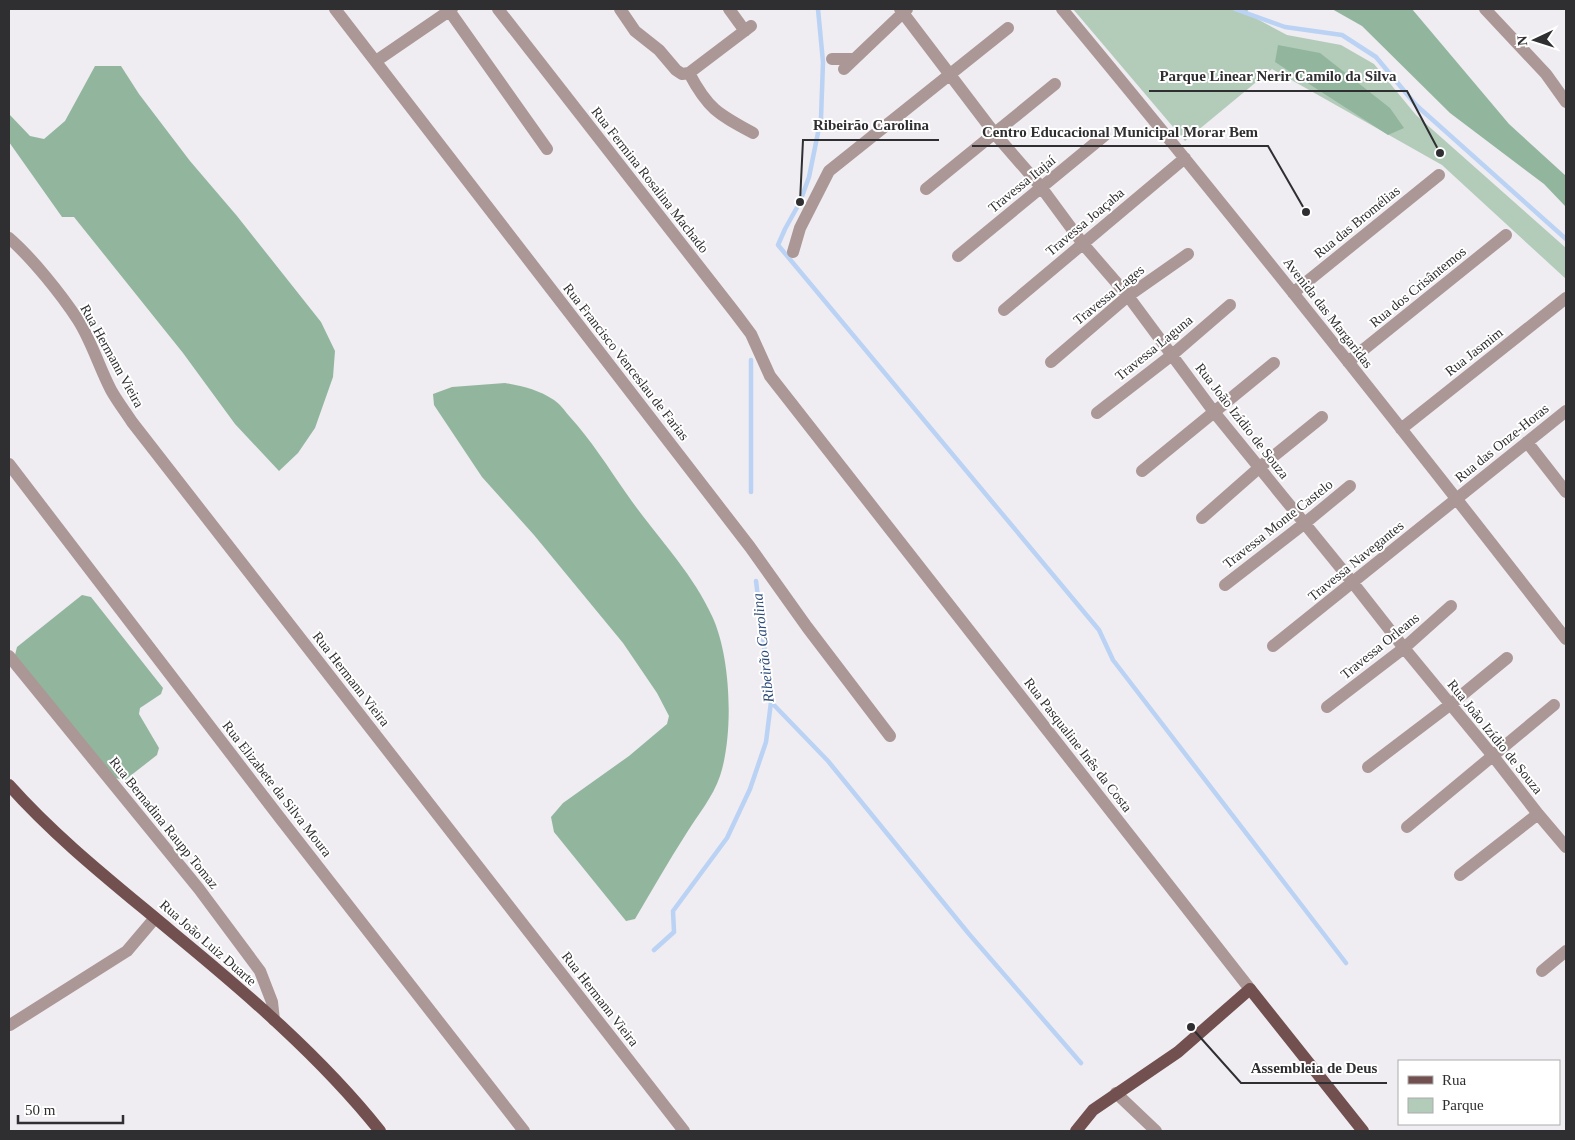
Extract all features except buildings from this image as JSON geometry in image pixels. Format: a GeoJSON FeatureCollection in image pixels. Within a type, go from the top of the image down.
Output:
{"type":"FeatureCollection","features":[{"type":"Feature","properties":{"kind":"main road","name":"Rua João Luiz Duarte"},"geometry":{"type":"LineString","coordinates":[[9,785],[65,843],[274,1020],[327,1072],[380,1131]]}},
{"type":"Feature","properties":{"kind":"main road"},"geometry":{"type":"LineString","coordinates":[[1076,1131],[1093,1110],[1178,1052],[1250,989]]}},
{"type":"Feature","properties":{"kind":"main road","name":"Rua Pasqualine Inês da Costa"},"geometry":{"type":"LineString","coordinates":[[1250,989],[1363,1131]]}},
{"type":"Feature","properties":{"kind":"street","name":"Rua Francisco Venceslau de Farias"},"geometry":{"type":"LineString","coordinates":[[336,9],[750,547],[807,627],[890,736]]}},
{"type":"Feature","properties":{"kind":"street"},"geometry":{"type":"LineString","coordinates":[[376,61],[450,9],[546,149]]}},
{"type":"Feature","properties":{"kind":"street","name":"Rua Fermina Rosalina Machado"},"geometry":{"type":"LineString","coordinates":[[498,9],[736,314],[758,348],[770,376]]}},
{"type":"Feature","properties":{"kind":"street"},"geometry":{"type":"LineString","coordinates":[[620,9],[635,31],[659,50],[676,70],[682,74],[689,73],[748,28],[730,9]]}},
{"type":"Feature","properties":{"kind":"street","name":"Avenida das Margaridas"},"geometry":{"type":"LineString","coordinates":[[1062,9],[1293,293],[1457,499],[1566,640]]}},
{"type":"Feature","properties":{"kind":"street"},"geometry":{"type":"LineString","coordinates":[[1485,9],[1546,74],[1566,102]]}},
{"type":"Feature","properties":{"kind":"street"},"geometry":{"type":"LineString","coordinates":[[844,69],[903,10]]}},
{"type":"Feature","properties":{"kind":"street","name":"Rua João Izídio de Souza"},"geometry":{"type":"LineString","coordinates":[[903,10],[949,75],[995,134],[1041,187],[1082,244],[1128,296],[1214,412],[1354,582],[1404,648],[1566,847]]}},
{"type":"Feature","properties":{"kind":"street"},"geometry":{"type":"LineString","coordinates":[[793,252],[800,228],[829,171],[1008,28]]}},
{"type":"Feature","properties":{"kind":"street"},"geometry":{"type":"LineString","coordinates":[[832,59],[854,60]]}},
{"type":"Feature","properties":{"kind":"street"},"geometry":{"type":"LineString","coordinates":[[689,73],[711,107],[724,117],[753,133]]}},
{"type":"Feature","properties":{"kind":"street"},"geometry":{"type":"LineString","coordinates":[[926,189],[1055,84]]}},
{"type":"Feature","properties":{"kind":"street","name":"Travessa Itajaí"},"geometry":{"type":"LineString","coordinates":[[958,256],[1105,136]]}},
{"type":"Feature","properties":{"kind":"street","name":"Travessa Joaçaba"},"geometry":{"type":"LineString","coordinates":[[1004,310],[1185,158]]}},
{"type":"Feature","properties":{"kind":"street","name":"Rua das Bromélias"},"geometry":{"type":"LineString","coordinates":[[1293,293],[1439,175]]}},
{"type":"Feature","properties":{"kind":"street","name":"Rua dos Crisântemos"},"geometry":{"type":"LineString","coordinates":[[1348,362],[1506,235]]}},
{"type":"Feature","properties":{"kind":"street","name":"Rua Hermann Vieira"},"geometry":{"type":"LineString","coordinates":[[9,238],[48,280],[78,320],[111,390],[132,422],[684,1131]]}},
{"type":"Feature","properties":{"kind":"street","name":"Travessa Lages"},"geometry":{"type":"LineString","coordinates":[[1051,362],[1128,296],[1188,254]]}},
{"type":"Feature","properties":{"kind":"street","name":"Rua Jasmim"},"geometry":{"type":"LineString","coordinates":[[1401,429],[1566,298]]}},
{"type":"Feature","properties":{"kind":"street","name":"Travessa Laguna"},"geometry":{"type":"LineString","coordinates":[[1097,413],[1172,355],[1230,305]]}},
{"type":"Feature","properties":{"kind":"street"},"geometry":{"type":"LineString","coordinates":[[1142,471],[1274,363]]}},
{"type":"Feature","properties":{"kind":"street","name":"Rua Pasqualine Inês da Costa"},"geometry":{"type":"LineString","coordinates":[[770,376],[1250,989]]}},
{"type":"Feature","properties":{"kind":"street","name":"Rua das Onze-Horas"},"geometry":{"type":"LineString","coordinates":[[1457,499],[1566,411]]}},
{"type":"Feature","properties":{"kind":"street"},"geometry":{"type":"LineString","coordinates":[[1202,518],[1260,467],[1322,417]]}},
{"type":"Feature","properties":{"kind":"street"},"geometry":{"type":"LineString","coordinates":[[1527,442],[1566,492]]}},
{"type":"Feature","properties":{"kind":"street","name":"Rua Elizabete da Silva Moura"},"geometry":{"type":"LineString","coordinates":[[9,464],[280,818],[524,1131]]}},
{"type":"Feature","properties":{"kind":"street","name":"Travessa Monte Castelo"},"geometry":{"type":"LineString","coordinates":[[1225,585],[1305,524],[1350,486]]}},
{"type":"Feature","properties":{"kind":"street","name":"Travessa Navegantes"},"geometry":{"type":"LineString","coordinates":[[1273,646],[1457,499]]}},
{"type":"Feature","properties":{"kind":"street","name":"Travessa Orleans"},"geometry":{"type":"LineString","coordinates":[[1327,707],[1404,648],[1451,606]]}},
{"type":"Feature","properties":{"kind":"street","name":"Rua Bernadina Raupp Tomaz"},"geometry":{"type":"LineString","coordinates":[[9,656],[199,889],[260,971],[272,1002],[274,1020]]}},
{"type":"Feature","properties":{"kind":"street"},"geometry":{"type":"LineString","coordinates":[[1368,767],[1451,704],[1507,658]]}},
{"type":"Feature","properties":{"kind":"street"},"geometry":{"type":"LineString","coordinates":[[1407,827],[1554,705]]}},
{"type":"Feature","properties":{"kind":"street"},"geometry":{"type":"LineString","coordinates":[[1460,875],[1538,814]]}},
{"type":"Feature","properties":{"kind":"street"},"geometry":{"type":"LineString","coordinates":[[10,1025],[127,951],[155,918]]}},
{"type":"Feature","properties":{"kind":"street"},"geometry":{"type":"LineString","coordinates":[[1542,971],[1566,951]]}},
{"type":"Feature","properties":{"kind":"street"},"geometry":{"type":"LineString","coordinates":[[1116,1093],[1156,1131]]}},
{"type":"Feature","properties":{"kind":"green space"},"geometry":{"type":"Polygon","coordinates":[[[1073,9],[1249,9],[1246,13],[1287,35],[1341,45],[1374,64],[1416,115],[1566,248],[1566,279],[1442,165],[1272,69],[1185,141],[1073,9]]]}},
{"type":"Feature","properties":{"kind":"green space"},"geometry":{"type":"Polygon","coordinates":[[[1332,9],[1412,9],[1509,124],[1566,176],[1566,207],[1544,184],[1450,113],[1362,26],[1332,9]]]}},
{"type":"Feature","properties":{"kind":"green space"},"geometry":{"type":"Polygon","coordinates":[[[1278,45],[1320,53],[1390,108],[1404,128],[1388,135],[1275,62],[1278,45]]]}},
{"type":"Feature","properties":{"kind":"green space"},"geometry":{"type":"Polygon","coordinates":[[[95,66],[121,66],[139,94],[190,161],[237,216],[321,322],[335,351],[333,377],[315,428],[298,453],[279,471],[235,424],[183,353],[74,217],[62,217],[9,142],[9,114],[30,136],[44,139],[65,121],[95,66]]]}},
{"type":"Feature","properties":{"kind":"green space"},"geometry":{"type":"Polygon","coordinates":[[[505,383],[531,389],[554,400],[578,426],[694,583],[712,616],[723,652],[727,673],[729,717],[720,776],[709,799],[635,919],[626,921],[554,832],[551,817],[563,803],[629,756],[667,724],[669,716],[657,693],[623,643],[534,535],[482,477],[434,405],[433,394],[452,387],[505,383]]]}},
{"type":"Feature","properties":{"kind":"green space"},"geometry":{"type":"Polygon","coordinates":[[[82,595],[91,597],[163,688],[161,694],[140,708],[139,714],[159,748],[157,755],[125,780],[115,778],[15,655],[17,647],[82,595]]]}},
{"type":"Feature","properties":{"kind":"waterway"},"geometry":{"type":"LineString","coordinates":[[818,9],[823,62],[821,118],[809,177],[800,202],[778,245],[1099,630],[1113,660],[1346,963]]}},
{"type":"Feature","properties":{"kind":"waterway"},"geometry":{"type":"LineString","coordinates":[[1235,9],[1285,27],[1342,35],[1376,57],[1416,105],[1566,239]]}},
{"type":"Feature","properties":{"kind":"waterway","name":"Ribeirão Carolina"},"geometry":{"type":"LineString","coordinates":[[751,360],[751,492]]}},
{"type":"Feature","properties":{"kind":"waterway","name":"Ribeirão Carolina"},"geometry":{"type":"LineString","coordinates":[[654,950],[674,932],[673,911],[727,838],[750,789],[766,742],[771,702],[756,581]]}},
{"type":"Feature","properties":{"kind":"waterway"},"geometry":{"type":"LineString","coordinates":[[771,702],[828,761],[969,934],[1081,1063]]}},
{"type":"Feature","properties":{"kind":"place","name":"Parque Linear Nerir Camilo da Silva"},"geometry":{"type":"Point","coordinates":[1440,153]}},
{"type":"Feature","properties":{"kind":"place","name":"Ribeirão Carolina"},"geometry":{"type":"Point","coordinates":[800,202]}},
{"type":"Feature","properties":{"kind":"place","name":"Centro Educacional Municipal Morar Bem"},"geometry":{"type":"Point","coordinates":[1306,212]}},
{"type":"Feature","properties":{"kind":"place","name":"Assembleia de Deus"},"geometry":{"type":"Point","coordinates":[1191,1027]}}]}
